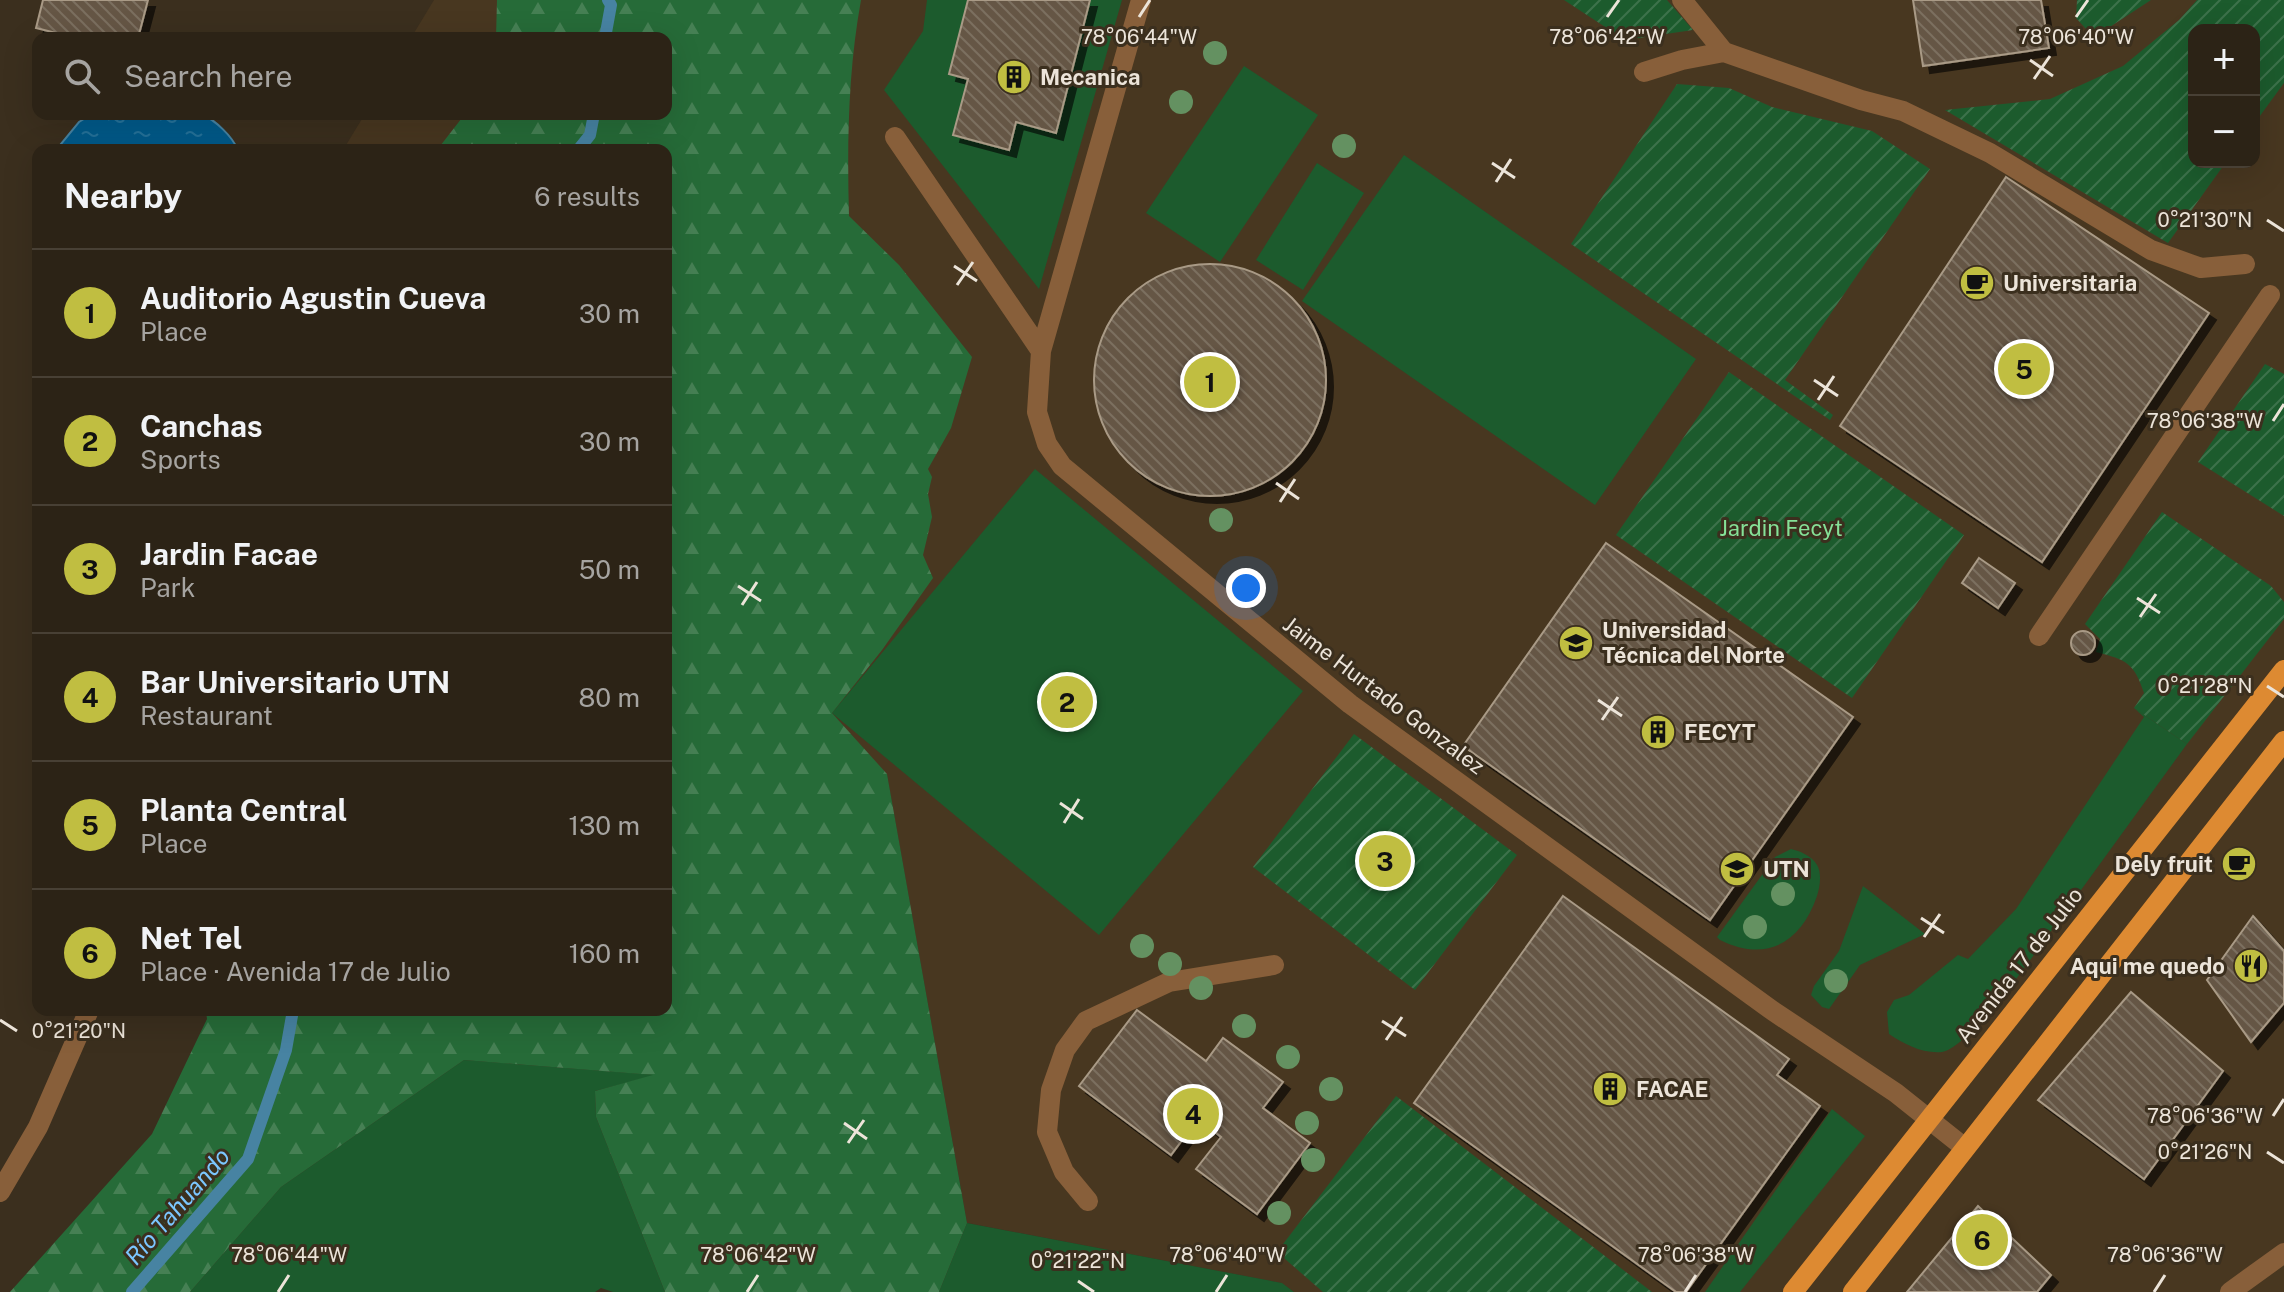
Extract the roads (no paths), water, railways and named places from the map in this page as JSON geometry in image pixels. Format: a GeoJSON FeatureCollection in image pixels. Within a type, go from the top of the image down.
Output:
{"type":"FeatureCollection","features":[{"type":"Feature","properties":{"kind":"main road","name":"Avenida 17 de Julio"},"geometry":{"type":"LineString","coordinates":[[1793,1292],[2284,670]]}},
{"type":"Feature","properties":{"kind":"main road"},"geometry":{"type":"LineString","coordinates":[[1853,1292],[2284,741]]}},
{"type":"Feature","properties":{"kind":"street","name":"Jaime Hurtado Gonzalez"},"geometry":{"type":"LineString","coordinates":[[1141,0],[1041,351],[1037,412],[1047,444],[1062,466],[1350,704],[1773,1011],[1896,1093],[1965,1148]]}},
{"type":"Feature","properties":{"kind":"street"},"geometry":{"type":"LineString","coordinates":[[1682,0],[1724,52],[1861,100],[1903,111],[1990,153],[2151,250],[2201,268],[2245,264]]}},
{"type":"Feature","properties":{"kind":"street"},"geometry":{"type":"LineString","coordinates":[[1644,72],[1724,52]]}},
{"type":"Feature","properties":{"kind":"street"},"geometry":{"type":"LineString","coordinates":[[895,137],[1041,351]]}},
{"type":"Feature","properties":{"kind":"street"},"geometry":{"type":"LineString","coordinates":[[2039,636],[2270,295]]}},
{"type":"Feature","properties":{"kind":"street"},"geometry":{"type":"LineString","coordinates":[[1088,1201],[1064,1172],[1047,1132],[1051,1090],[1065,1050],[1086,1021],[1169,982],[1274,965]]}},
{"type":"Feature","properties":{"kind":"street"},"geometry":{"type":"LineString","coordinates":[[0,1192],[38,1127],[86,1016]]}},
{"type":"Feature","properties":{"kind":"street"},"geometry":{"type":"LineString","coordinates":[[2230,1292],[2284,1253]]}},
{"type":"Feature","properties":{"kind":"water"},"geometry":{"type":"Polygon","coordinates":[[[211,120],[235,144],[61,144],[79,122],[211,120]]]}},
{"type":"Feature","properties":{"kind":"waterway","name":"Río Tahuando"},"geometry":{"type":"LineString","coordinates":[[606,32],[611,5],[608,0]]}},
{"type":"Feature","properties":{"kind":"waterway","name":"Río Tahuando"},"geometry":{"type":"LineString","coordinates":[[583,144],[590,135],[593,120]]}},
{"type":"Feature","properties":{"kind":"waterway","name":"Río Tahuando"},"geometry":{"type":"LineString","coordinates":[[132,1292],[248,1159],[286,1050],[292,1016]]}},
{"type":"Feature","properties":{"kind":"place","name":"Mecanica"},"geometry":{"type":"Point","coordinates":[1014,77]}},
{"type":"Feature","properties":{"kind":"place","name":"Universitaria"},"geometry":{"type":"Point","coordinates":[1977,283]}},
{"type":"Feature","properties":{"kind":"place","name":"Planta Central"},"geometry":{"type":"Point","coordinates":[2024,369]}},
{"type":"Feature","properties":{"kind":"place","name":"Auditorio Agustin Cueva"},"geometry":{"type":"Point","coordinates":[1210,382]}},
{"type":"Feature","properties":{"kind":"place","name":"Universidad Técnica del Norte"},"geometry":{"type":"Point","coordinates":[1576,643]}},
{"type":"Feature","properties":{"kind":"place","name":"Canchas"},"geometry":{"type":"Point","coordinates":[1067,702]}},
{"type":"Feature","properties":{"kind":"place","name":"FECYT"},"geometry":{"type":"Point","coordinates":[1658,732]}},
{"type":"Feature","properties":{"kind":"place","name":"Jardin Facae"},"geometry":{"type":"Point","coordinates":[1385,861]}},
{"type":"Feature","properties":{"kind":"place","name":"Dely fruit"},"geometry":{"type":"Point","coordinates":[2239,864]}},
{"type":"Feature","properties":{"kind":"place","name":"UTN"},"geometry":{"type":"Point","coordinates":[1737,869]}},
{"type":"Feature","properties":{"kind":"place","name":"Aqui me quedo"},"geometry":{"type":"Point","coordinates":[2251,966]}},
{"type":"Feature","properties":{"kind":"place","name":"FACAE"},"geometry":{"type":"Point","coordinates":[1610,1089]}},
{"type":"Feature","properties":{"kind":"place","name":"Bar Universitario UTN"},"geometry":{"type":"Point","coordinates":[1193,1114]}},
{"type":"Feature","properties":{"kind":"place","name":"Net Tel"},"geometry":{"type":"Point","coordinates":[1982,1240]}},
{"type":"Feature","properties":{"kind":"park label","name":"Jardin Fecyt"},"geometry":{"type":"Point","coordinates":[1781,528]}}]}
